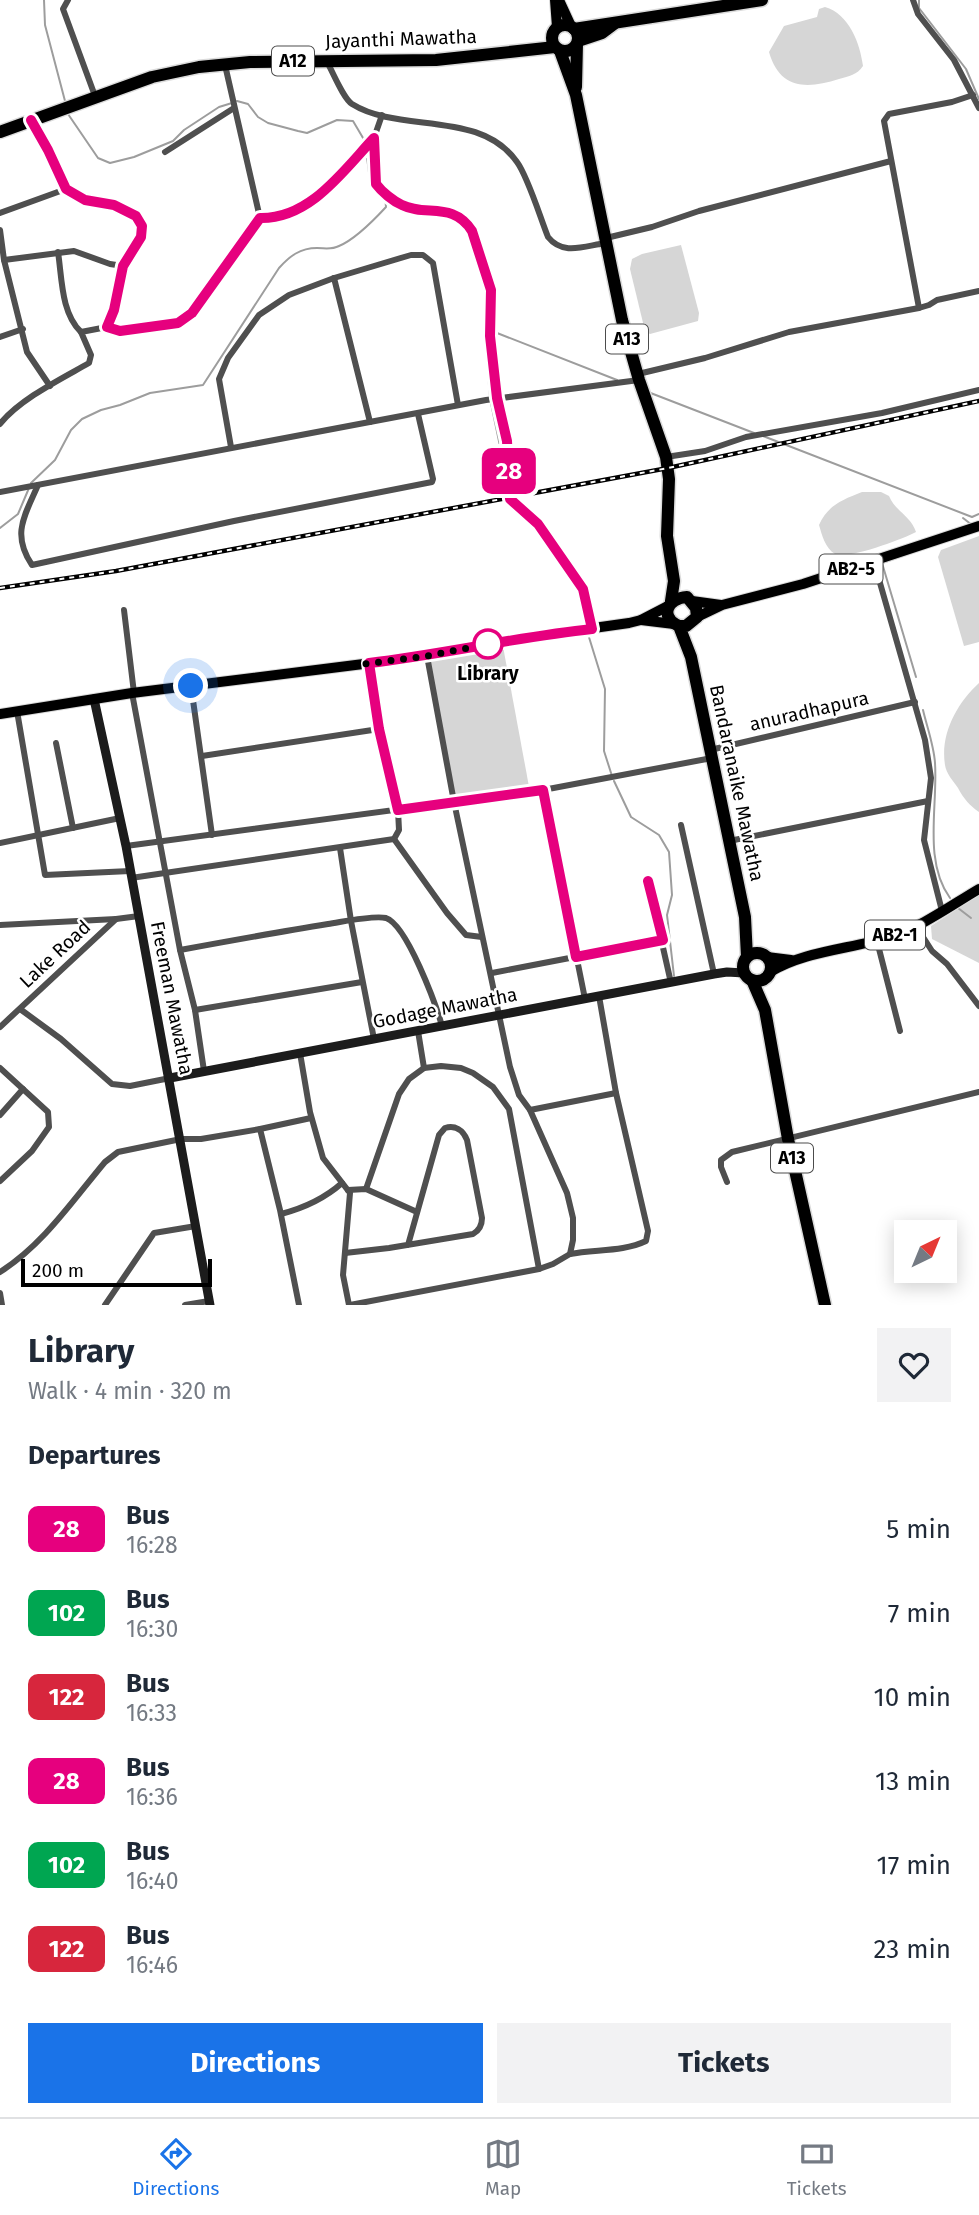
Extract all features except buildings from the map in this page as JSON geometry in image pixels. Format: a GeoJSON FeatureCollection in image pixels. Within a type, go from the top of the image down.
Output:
{"type":"FeatureCollection","features":[{"type":"Feature","properties":{"kind":"highway"},"geometry":{"type":"LineString","coordinates":[[575,35],[615,24],[762,0]]}},
{"type":"Feature","properties":{"kind":"highway"},"geometry":{"type":"LineString","coordinates":[[564,25],[575,35],[570,50],[558,49],[552,39],[555,29],[564,25]]}},
{"type":"Feature","properties":{"kind":"highway","name":"Jayanthi Mawatha"},"geometry":{"type":"LineString","coordinates":[[521,49],[555,29]]}},
{"type":"Feature","properties":{"kind":"highway","name":"A13"},"geometry":{"type":"LineString","coordinates":[[575,35],[576,95]]}},
{"type":"Feature","properties":{"kind":"highway","name":"Jayanthi Mawatha"},"geometry":{"type":"LineString","coordinates":[[1,129],[152,77],[224,64],[436,60],[478,57],[521,49],[558,49]]}},
{"type":"Feature","properties":{"kind":"highway","name":"A13"},"geometry":{"type":"LineString","coordinates":[[558,49],[576,95],[622,320],[666,457],[670,479],[667,536],[674,581],[670,604]]}},
{"type":"Feature","properties":{"kind":"highway"},"geometry":{"type":"LineString","coordinates":[[674,581],[690,599],[695,620],[676,625],[668,616],[670,604],[678,597],[690,599]]}},
{"type":"Feature","properties":{"kind":"highway","name":"Bandaranaike Mawatha"},"geometry":{"type":"LineString","coordinates":[[691,657],[695,620]]}},
{"type":"Feature","properties":{"kind":"highway","name":"Bandaranaike Mawatha"},"geometry":{"type":"LineString","coordinates":[[676,625],[691,657],[745,917],[747,968],[765,1010],[788,1139],[825,1305]]}},
{"type":"Feature","properties":{"kind":"highway","name":"Bandaranaike Mawatha"},"geometry":{"type":"LineString","coordinates":[[745,917],[764,955]]}},
{"type":"Feature","properties":{"kind":"highway"},"geometry":{"type":"LineString","coordinates":[[755,953],[764,955],[771,964],[769,974],[760,981],[747,968],[755,953]]}},
{"type":"Feature","properties":{"kind":"highway","name":"Bandaranaike Mawatha"},"geometry":{"type":"LineString","coordinates":[[765,1010],[769,974]]}},
{"type":"Feature","properties":{"kind":"main road"},"geometry":{"type":"LineString","coordinates":[[555,29],[557,0]]}},
{"type":"Feature","properties":{"kind":"main road"},"geometry":{"type":"LineString","coordinates":[[557,0],[575,35]]}},
{"type":"Feature","properties":{"kind":"main road","name":"AB2-5"},"geometry":{"type":"LineString","coordinates":[[695,620],[722,605],[803,584],[979,526]]}},
{"type":"Feature","properties":{"kind":"main road","name":"AB2-5"},"geometry":{"type":"LineString","coordinates":[[690,599],[722,605]]}},
{"type":"Feature","properties":{"kind":"main road"},"geometry":{"type":"LineString","coordinates":[[0,714],[133,693],[427,656],[502,641],[592,629],[641,620],[670,604]]}},
{"type":"Feature","properties":{"kind":"main road"},"geometry":{"type":"LineString","coordinates":[[641,620],[676,625]]}},
{"type":"Feature","properties":{"kind":"main road","name":"AB2-1"},"geometry":{"type":"LineString","coordinates":[[764,955],[782,960],[802,959],[877,941],[916,926],[979,889]]}},
{"type":"Feature","properties":{"kind":"main road","name":"AB2-1"},"geometry":{"type":"LineString","coordinates":[[769,974],[802,959]]}},
{"type":"Feature","properties":{"kind":"street"},"geometry":{"type":"LineString","coordinates":[[68,0],[63,9],[94,96]]}},
{"type":"Feature","properties":{"kind":"street"},"geometry":{"type":"LineString","coordinates":[[914,0],[918,14],[954,60],[979,108]]}},
{"type":"Feature","properties":{"kind":"street"},"geometry":{"type":"LineString","coordinates":[[327,62],[351,104],[382,115],[468,129],[507,151],[518,163],[548,237],[554,245],[565,250],[606,241],[699,211],[891,161]]}},
{"type":"Feature","properties":{"kind":"street"},"geometry":{"type":"LineString","coordinates":[[81,332],[107,327],[120,331],[178,323],[192,313],[260,218],[224,64]]}},
{"type":"Feature","properties":{"kind":"street"},"geometry":{"type":"LineString","coordinates":[[919,308],[885,117],[973,95]]}},
{"type":"Feature","properties":{"kind":"street"},"geometry":{"type":"LineString","coordinates":[[165,152],[233,107]]}},
{"type":"Feature","properties":{"kind":"street"},"geometry":{"type":"LineString","coordinates":[[260,218],[275,218],[301,208],[326,189],[374,138],[382,115]]}},
{"type":"Feature","properties":{"kind":"street"},"geometry":{"type":"LineString","coordinates":[[31,120],[66,189],[85,200],[114,205],[136,216],[142,226],[141,237],[123,266],[114,310],[107,327]]}},
{"type":"Feature","properties":{"kind":"street"},"geometry":{"type":"LineString","coordinates":[[374,138],[377,186],[405,206],[430,209],[463,219],[472,231],[491,290],[492,399],[507,441],[510,499],[538,524],[583,589],[592,629]]}},
{"type":"Feature","properties":{"kind":"street"},"geometry":{"type":"LineString","coordinates":[[0,213],[66,189]]}},
{"type":"Feature","properties":{"kind":"street"},"geometry":{"type":"LineString","coordinates":[[0,230],[27,352],[50,386]]}},
{"type":"Feature","properties":{"kind":"street"},"geometry":{"type":"LineString","coordinates":[[5,260],[74,251],[123,266]]}},
{"type":"Feature","properties":{"kind":"street"},"geometry":{"type":"LineString","coordinates":[[0,424],[6,416],[89,363],[91,355],[81,332],[71,323],[66,308],[58,252]]}},
{"type":"Feature","properties":{"kind":"street"},"geometry":{"type":"LineString","coordinates":[[231,447],[219,379],[228,358],[265,308],[289,295],[334,278],[411,255],[423,255],[433,263],[458,405]]}},
{"type":"Feature","properties":{"kind":"street"},"geometry":{"type":"LineString","coordinates":[[334,278],[370,422]]}},
{"type":"Feature","properties":{"kind":"street"},"geometry":{"type":"LineString","coordinates":[[0,492],[458,405],[639,377],[789,332],[919,308],[937,300],[979,291]]}},
{"type":"Feature","properties":{"kind":"street"},"geometry":{"type":"LineString","coordinates":[[0,337],[23,329]]}},
{"type":"Feature","properties":{"kind":"street"},"geometry":{"type":"LineString","coordinates":[[666,457],[705,451],[746,437],[882,413],[979,390]]}},
{"type":"Feature","properties":{"kind":"street"},"geometry":{"type":"LineString","coordinates":[[0,409],[6,416]]}},
{"type":"Feature","properties":{"kind":"street"},"geometry":{"type":"LineString","coordinates":[[35,486],[20,525],[22,544],[32,565],[432,482],[418,414]]}},
{"type":"Feature","properties":{"kind":"street"},"geometry":{"type":"LineString","coordinates":[[874,562],[925,740],[931,778],[924,840],[942,911]]}},
{"type":"Feature","properties":{"kind":"street"},"geometry":{"type":"LineString","coordinates":[[124,610],[133,693],[180,950],[195,1010],[204,1071]]}},
{"type":"Feature","properties":{"kind":"street"},"geometry":{"type":"LineString","coordinates":[[427,656],[454,802],[510,1067],[519,1095],[530,1110],[567,1192],[573,1218],[570,1254]]}},
{"type":"Feature","properties":{"kind":"street"},"geometry":{"type":"LineString","coordinates":[[17,711],[45,875],[166,873],[394,839],[400,830],[398,810],[379,729],[369,663]]}},
{"type":"Feature","properties":{"kind":"street"},"geometry":{"type":"LineString","coordinates":[[191,686],[212,835]]}},
{"type":"Feature","properties":{"kind":"street","name":"Freeman Mawatha"},"geometry":{"type":"LineString","coordinates":[[94,699],[126,846],[209,1303]]}},
{"type":"Feature","properties":{"kind":"street","name":"anuradhapura"},"geometry":{"type":"LineString","coordinates":[[126,846],[543,790],[621,776],[915,702]]}},
{"type":"Feature","properties":{"kind":"street"},"geometry":{"type":"LineString","coordinates":[[202,756],[379,729]]}},
{"type":"Feature","properties":{"kind":"street"},"geometry":{"type":"LineString","coordinates":[[56,743],[73,828]]}},
{"type":"Feature","properties":{"kind":"street"},"geometry":{"type":"LineString","coordinates":[[543,790],[584,999]]}},
{"type":"Feature","properties":{"kind":"street"},"geometry":{"type":"LineString","coordinates":[[729,841],[928,801]]}},
{"type":"Feature","properties":{"kind":"street"},"geometry":{"type":"LineString","coordinates":[[0,842],[120,818]]}},
{"type":"Feature","properties":{"kind":"street"},"geometry":{"type":"LineString","coordinates":[[681,825],[713,974]]}},
{"type":"Feature","properties":{"kind":"street"},"geometry":{"type":"LineString","coordinates":[[394,839],[466,935],[482,937]]}},
{"type":"Feature","properties":{"kind":"street"},"geometry":{"type":"LineString","coordinates":[[340,848],[374,1039]]}},
{"type":"Feature","properties":{"kind":"street"},"geometry":{"type":"LineString","coordinates":[[648,881],[671,983]]}},
{"type":"Feature","properties":{"kind":"street","name":"Lake Road"},"geometry":{"type":"LineString","coordinates":[[0,1027],[116,919],[139,916]]}},
{"type":"Feature","properties":{"kind":"street"},"geometry":{"type":"LineString","coordinates":[[180,950],[351,921],[385,918],[393,923],[403,936],[422,972],[442,1026]]}},
{"type":"Feature","properties":{"kind":"street"},"geometry":{"type":"LineString","coordinates":[[0,925],[116,919]]}},
{"type":"Feature","properties":{"kind":"street"},"geometry":{"type":"LineString","coordinates":[[916,926],[928,945],[947,964],[979,1006]]}},
{"type":"Feature","properties":{"kind":"street"},"geometry":{"type":"LineString","coordinates":[[492,973],[663,940]]}},
{"type":"Feature","properties":{"kind":"street"},"geometry":{"type":"LineString","coordinates":[[877,941],[900,1031]]}},
{"type":"Feature","properties":{"kind":"street","name":"Godage Mawatha"},"geometry":{"type":"LineString","coordinates":[[170,1078],[747,968]]}},
{"type":"Feature","properties":{"kind":"street"},"geometry":{"type":"LineString","coordinates":[[195,1010],[362,982]]}},
{"type":"Feature","properties":{"kind":"street"},"geometry":{"type":"LineString","coordinates":[[300,1053],[311,1118],[323,1158],[348,1190],[350,1198],[343,1275],[350,1305],[540,1269],[570,1254],[634,1247],[646,1241],[648,1230],[616,1093],[599,996]]}},
{"type":"Feature","properties":{"kind":"street"},"geometry":{"type":"LineString","coordinates":[[20,1009],[61,1039],[112,1084],[130,1086],[170,1078]]}},
{"type":"Feature","properties":{"kind":"street"},"geometry":{"type":"LineString","coordinates":[[418,1031],[425,1068]]}},
{"type":"Feature","properties":{"kind":"street"},"geometry":{"type":"LineString","coordinates":[[0,1068],[48,1112],[49,1127],[32,1151],[0,1181]]}},
{"type":"Feature","properties":{"kind":"street"},"geometry":{"type":"LineString","coordinates":[[366,1189],[399,1094],[409,1079],[425,1068],[461,1068],[485,1080],[502,1097],[513,1124],[540,1269]]}},
{"type":"Feature","properties":{"kind":"street"},"geometry":{"type":"LineString","coordinates":[[0,1115],[23,1089]]}},
{"type":"Feature","properties":{"kind":"street"},"geometry":{"type":"LineString","coordinates":[[727,1182],[721,1160],[733,1152],[979,1092]]}},
{"type":"Feature","properties":{"kind":"street"},"geometry":{"type":"LineString","coordinates":[[530,1110],[616,1093]]}},
{"type":"Feature","properties":{"kind":"street"},"geometry":{"type":"LineString","coordinates":[[0,1272],[38,1242],[106,1162],[118,1152],[311,1118]]}},
{"type":"Feature","properties":{"kind":"street"},"geometry":{"type":"LineString","coordinates":[[345,1253],[408,1245],[473,1234],[481,1226],[482,1218],[467,1140],[464,1133],[456,1128],[447,1127],[440,1132],[408,1245]]}},
{"type":"Feature","properties":{"kind":"street"},"geometry":{"type":"LineString","coordinates":[[260,1129],[281,1214],[299,1305]]}},
{"type":"Feature","properties":{"kind":"street"},"geometry":{"type":"LineString","coordinates":[[281,1214],[302,1209],[342,1183]]}},
{"type":"Feature","properties":{"kind":"street"},"geometry":{"type":"LineString","coordinates":[[348,1190],[366,1189],[417,1212]]}},
{"type":"Feature","properties":{"kind":"street"},"geometry":{"type":"LineString","coordinates":[[104,1305],[154,1233],[196,1226]]}},
{"type":"Feature","properties":{"kind":"street"},"geometry":{"type":"LineString","coordinates":[[0,1293],[2,1305]]}},
{"type":"Feature","properties":{"kind":"street"},"geometry":{"type":"LineString","coordinates":[[186,1305],[209,1303]]}},
{"type":"Feature","properties":{"kind":"shaded area"},"geometry":{"type":"Polygon","coordinates":[[[825,7],[841,16],[847,23],[859,48],[863,66],[852,75],[827,82],[796,84],[780,74],[769,52],[784,26],[817,17],[819,9],[825,7]]]}},
{"type":"Feature","properties":{"kind":"shaded area"},"geometry":{"type":"Polygon","coordinates":[[[681,245],[699,313],[698,321],[650,334],[645,331],[630,269],[632,259],[681,245]]]}},
{"type":"Feature","properties":{"kind":"shaded area"},"geometry":{"type":"Polygon","coordinates":[[[862,492],[881,492],[889,496],[916,532],[862,552],[835,554],[826,545],[819,525],[831,508],[862,492]]]}},
{"type":"Feature","properties":{"kind":"shaded area"},"geometry":{"type":"Polygon","coordinates":[[[979,536],[979,642],[964,646],[938,557],[941,550],[979,536]]]}},
{"type":"Feature","properties":{"kind":"shaded area"},"geometry":{"type":"Polygon","coordinates":[[[502,641],[530,792],[454,802],[427,656],[502,641]]]}},
{"type":"Feature","properties":{"kind":"shaded area"},"geometry":{"type":"Polygon","coordinates":[[[979,683],[979,812],[967,802],[948,774],[944,753],[948,731],[957,710],[979,683]]]}},
{"type":"Feature","properties":{"kind":"shaded area"},"geometry":{"type":"Polygon","coordinates":[[[979,895],[979,963],[932,939],[931,926],[979,895]]]}},
{"type":"Feature","properties":{"kind":"waterway"},"geometry":{"type":"LineString","coordinates":[[44,0],[45,25],[65,101]]}},
{"type":"Feature","properties":{"kind":"waterway"},"geometry":{"type":"LineString","coordinates":[[919,0],[919,8],[966,69],[979,99]]}},
{"type":"Feature","properties":{"kind":"waterway"},"geometry":{"type":"LineString","coordinates":[[237,101],[248,104],[258,117],[268,123],[307,133],[337,120],[353,121],[366,143]]}},
{"type":"Feature","properties":{"kind":"waterway"},"geometry":{"type":"LineString","coordinates":[[68,114],[98,158],[110,163],[134,157],[173,141],[184,130],[219,107],[232,103]]}},
{"type":"Feature","properties":{"kind":"waterway"},"geometry":{"type":"LineString","coordinates":[[366,149],[370,181],[375,186]]}},
{"type":"Feature","properties":{"kind":"waterway"},"geometry":{"type":"LineString","coordinates":[[31,483],[55,460],[71,430],[82,419],[150,393],[203,385],[279,268],[300,251],[333,248],[352,239],[386,207],[385,196]]}},
{"type":"Feature","properties":{"kind":"waterway"},"geometry":{"type":"LineString","coordinates":[[452,218],[465,227]]}},
{"type":"Feature","properties":{"kind":"waterway"},"geometry":{"type":"LineString","coordinates":[[468,231],[486,286],[484,328],[490,397]]}},
{"type":"Feature","properties":{"kind":"waterway"},"geometry":{"type":"LineString","coordinates":[[492,331],[617,380]]}},
{"type":"Feature","properties":{"kind":"waterway"},"geometry":{"type":"LineString","coordinates":[[648,392],[754,433]]}},
{"type":"Feature","properties":{"kind":"waterway"},"geometry":{"type":"LineString","coordinates":[[491,403],[500,446],[506,502],[522,514]]}},
{"type":"Feature","properties":{"kind":"waterway"},"geometry":{"type":"LineString","coordinates":[[763,436],[972,517],[979,514]]}},
{"type":"Feature","properties":{"kind":"waterway"},"geometry":{"type":"LineString","coordinates":[[0,528],[18,514],[29,488]]}},
{"type":"Feature","properties":{"kind":"waterway"},"geometry":{"type":"LineString","coordinates":[[963,518],[972,525]]}},
{"type":"Feature","properties":{"kind":"waterway"},"geometry":{"type":"LineString","coordinates":[[528,520],[578,591],[586,621]]}},
{"type":"Feature","properties":{"kind":"waterway"},"geometry":{"type":"LineString","coordinates":[[902,556],[882,563],[916,677]]}},
{"type":"Feature","properties":{"kind":"waterway"},"geometry":{"type":"LineString","coordinates":[[588,634],[605,689],[604,751],[612,776]]}},
{"type":"Feature","properties":{"kind":"waterway"},"geometry":{"type":"LineString","coordinates":[[923,710],[935,763],[934,850],[942,883],[950,898]]}},
{"type":"Feature","properties":{"kind":"waterway"},"geometry":{"type":"LineString","coordinates":[[614,781],[631,817],[659,835],[669,852],[672,895],[667,915],[674,976]]}},
{"type":"Feature","properties":{"kind":"waterway"},"geometry":{"type":"LineString","coordinates":[[958,908],[971,918]]}},
{"type":"Feature","properties":{"kind":"railway"},"geometry":{"type":"LineString","coordinates":[[0,588],[116,571],[668,468],[979,401]]}},
{"type":"Feature","properties":{"kind":"bus line","name":"28"},"geometry":{"type":"LineString","coordinates":[[31,120],[66,189],[85,200],[114,205],[136,216],[142,226],[141,237],[123,266],[114,310],[107,327],[120,331],[178,323],[192,313],[260,218],[275,218],[301,208],[326,189],[374,138],[376,184],[380,189],[400,205],[453,214],[468,224],[491,290],[490,336],[497,398],[507,441],[510,499],[538,524],[583,589],[592,629],[369,663],[379,729],[398,810],[543,790],[576,957],[663,940],[648,881]]}},
{"type":"Feature","properties":{"kind":"place","name":"Library"},"geometry":{"type":"Point","coordinates":[488,644]}},
{"type":"Feature","properties":{"kind":"route"},"geometry":{"type":"LineString","coordinates":[[191,686],[427,656],[488,644]]}}]}
